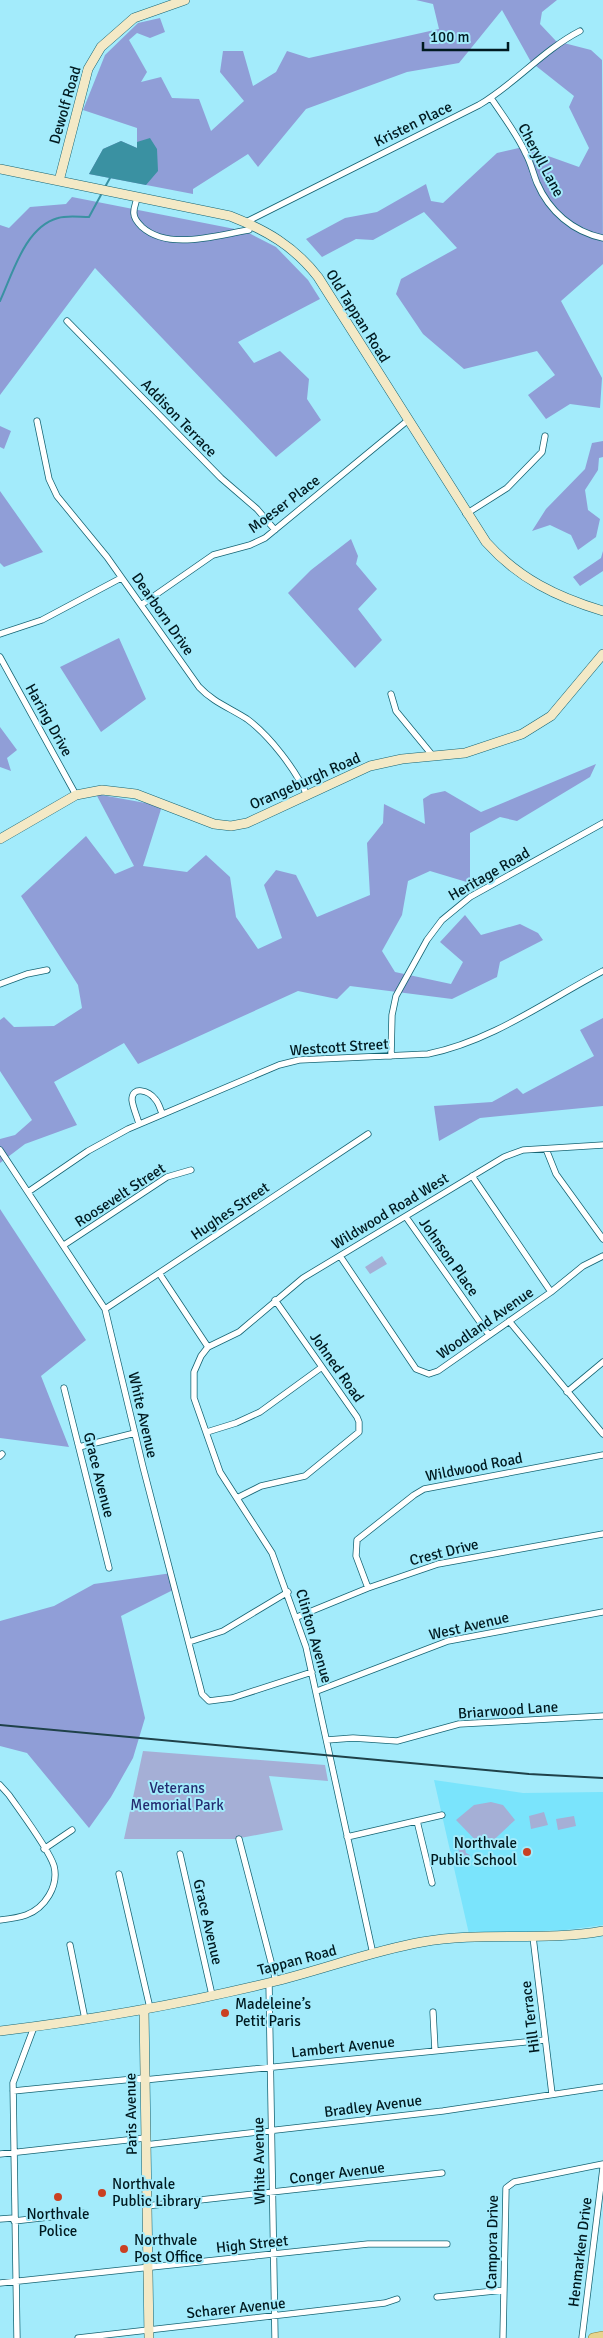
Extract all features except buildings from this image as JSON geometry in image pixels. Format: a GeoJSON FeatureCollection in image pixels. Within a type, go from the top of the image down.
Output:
{"type":"FeatureCollection","features":[{"type":"Feature","properties":{"kind":"main road"},"geometry":{"type":"LineString","coordinates":[[593,2338],[603,2336]]}},
{"type":"Feature","properties":{"kind":"street","name":"Dewolf Road"},"geometry":{"type":"LineString","coordinates":[[59,181],[86,76],[101,47],[134,18],[185,0]]}},
{"type":"Feature","properties":{"kind":"street","name":"Kristen Place"},"geometry":{"type":"LineString","coordinates":[[137,198],[134,214],[138,223],[147,232],[162,237],[190,239],[247,226],[491,98],[566,38],[580,32]]}},
{"type":"Feature","properties":{"kind":"street","name":"Cheryll Lane"},"geometry":{"type":"LineString","coordinates":[[491,98],[521,143],[541,192],[548,203],[574,227],[593,236],[603,238]]}},
{"type":"Feature","properties":{"kind":"street","name":"Old Tappan Road"},"geometry":{"type":"LineString","coordinates":[[0,169],[230,216],[247,226],[276,237],[309,265],[466,514],[486,542],[520,574],[563,598],[603,611]]}},
{"type":"Feature","properties":{"kind":"street","name":"Addison Terrace"},"geometry":{"type":"LineString","coordinates":[[67,321],[221,478],[257,509],[275,530]]}},
{"type":"Feature","properties":{"kind":"street","name":"Dearborn Drive"},"geometry":{"type":"LineString","coordinates":[[37,421],[52,487],[141,605],[199,687],[215,702],[238,714],[257,728],[297,774],[307,795]]}},
{"type":"Feature","properties":{"kind":"street","name":"Moeser Place"},"geometry":{"type":"LineString","coordinates":[[141,605],[213,555],[258,542],[408,421]]}},
{"type":"Feature","properties":{"kind":"street"},"geometry":{"type":"LineString","coordinates":[[466,514],[507,488],[542,452],[545,436]]}},
{"type":"Feature","properties":{"kind":"street"},"geometry":{"type":"LineString","coordinates":[[0,634],[42,620],[121,578]]}},
{"type":"Feature","properties":{"kind":"street","name":"Orangeburgh Road"},"geometry":{"type":"LineString","coordinates":[[0,839],[76,795],[102,790],[124,791],[214,824],[231,826],[247,823],[370,766],[402,759],[480,749],[532,729],[557,710],[603,654]]}},
{"type":"Feature","properties":{"kind":"street","name":"Haring Drive"},"geometry":{"type":"LineString","coordinates":[[0,657],[76,795]]}},
{"type":"Feature","properties":{"kind":"street"},"geometry":{"type":"LineString","coordinates":[[391,694],[396,712],[433,756]]}},
{"type":"Feature","properties":{"kind":"street","name":"Heritage Road"},"geometry":{"type":"LineString","coordinates":[[391,1056],[392,1015],[396,996],[427,940],[442,920],[470,897],[603,823]]}},
{"type":"Feature","properties":{"kind":"street"},"geometry":{"type":"LineString","coordinates":[[0,984],[27,974],[47,970]]}},
{"type":"Feature","properties":{"kind":"street","name":"Westcott Street"},"geometry":{"type":"LineString","coordinates":[[28,1192],[88,1151],[139,1124],[288,1062],[428,1054],[464,1045],[528,1013],[603,971]]}},
{"type":"Feature","properties":{"kind":"street"},"geometry":{"type":"LineString","coordinates":[[139,1124],[132,1100],[138,1090],[143,1090],[153,1096],[162,1113]]}},
{"type":"Feature","properties":{"kind":"street","name":"Hughes Street"},"geometry":{"type":"LineString","coordinates":[[105,1308],[368,1134]]}},
{"type":"Feature","properties":{"kind":"street","name":"Wildwood Road West"},"geometry":{"type":"LineString","coordinates":[[208,1347],[239,1332],[303,1278],[514,1152],[603,1145]]}},
{"type":"Feature","properties":{"kind":"street"},"geometry":{"type":"LineString","coordinates":[[546,1149],[556,1174],[603,1239]]}},
{"type":"Feature","properties":{"kind":"street","name":"White Avenue"},"geometry":{"type":"LineString","coordinates":[[0,1150],[105,1308],[202,1694],[209,1701],[216,1702],[270,1687],[312,1672]]}},
{"type":"Feature","properties":{"kind":"street","name":"Roosevelt Street"},"geometry":{"type":"LineString","coordinates":[[64,1246],[167,1177],[191,1170]]}},
{"type":"Feature","properties":{"kind":"street"},"geometry":{"type":"LineString","coordinates":[[472,1176],[551,1292]]}},
{"type":"Feature","properties":{"kind":"street","name":"Johnson Place"},"geometry":{"type":"LineString","coordinates":[[406,1217],[489,1336]]}},
{"type":"Feature","properties":{"kind":"street","name":"Woodland Avenue"},"geometry":{"type":"LineString","coordinates":[[340,1256],[420,1372],[429,1374],[438,1371],[489,1336],[551,1292],[583,1266],[603,1256]]}},
{"type":"Feature","properties":{"kind":"street"},"geometry":{"type":"LineString","coordinates":[[159,1273],[208,1347]]}},
{"type":"Feature","properties":{"kind":"street","name":"Johned Road"},"geometry":{"type":"LineString","coordinates":[[237,1498],[261,1486],[305,1476],[357,1436],[359,1428],[357,1417],[275,1300]]}},
{"type":"Feature","properties":{"kind":"street"},"geometry":{"type":"LineString","coordinates":[[510,1321],[603,1434]]}},
{"type":"Feature","properties":{"kind":"street","name":"Clinton Avenue"},"geometry":{"type":"LineString","coordinates":[[208,1347],[198,1363],[193,1382],[194,1398],[208,1432],[220,1472],[266,1541],[297,1617],[312,1672],[373,1954]]}},
{"type":"Feature","properties":{"kind":"street"},"geometry":{"type":"LineString","coordinates":[[567,1392],[603,1362]]}},
{"type":"Feature","properties":{"kind":"street"},"geometry":{"type":"LineString","coordinates":[[208,1432],[236,1423],[260,1412],[322,1367]]}},
{"type":"Feature","properties":{"kind":"street","name":"Grace Avenue"},"geometry":{"type":"LineString","coordinates":[[64,1388],[109,1568]]}},
{"type":"Feature","properties":{"kind":"street"},"geometry":{"type":"LineString","coordinates":[[78,1447],[135,1433]]}},
{"type":"Feature","properties":{"kind":"street","name":"Wildwood Road"},"geometry":{"type":"LineString","coordinates":[[368,1588],[356,1556],[357,1540],[419,1492],[603,1455]]}},
{"type":"Feature","properties":{"kind":"street","name":"Crest Drive"},"geometry":{"type":"LineString","coordinates":[[297,1617],[368,1588],[438,1564],[603,1534]]}},
{"type":"Feature","properties":{"kind":"street"},"geometry":{"type":"LineString","coordinates":[[189,1642],[223,1631],[288,1592]]}},
{"type":"Feature","properties":{"kind":"street","name":"West Avenue"},"geometry":{"type":"LineString","coordinates":[[316,1691],[448,1641],[603,1612]]}},
{"type":"Feature","properties":{"kind":"street","name":"Briarwood Lane"},"geometry":{"type":"LineString","coordinates":[[327,1740],[353,1738],[397,1741],[465,1724],[603,1716]]}},
{"type":"Feature","properties":{"kind":"street"},"geometry":{"type":"LineString","coordinates":[[0,1785],[9,1794],[51,1859],[55,1872],[50,1895],[33,1912],[18,1918],[0,1920]]}},
{"type":"Feature","properties":{"kind":"street"},"geometry":{"type":"LineString","coordinates":[[347,1837],[442,1815]]}},
{"type":"Feature","properties":{"kind":"street"},"geometry":{"type":"LineString","coordinates":[[416,1821],[432,1883]]}},
{"type":"Feature","properties":{"kind":"street"},"geometry":{"type":"LineString","coordinates":[[44,1848],[72,1830]]}},
{"type":"Feature","properties":{"kind":"street","name":"White Avenue"},"geometry":{"type":"LineString","coordinates":[[239,1839],[273,1982],[270,2068],[275,2338]]}},
{"type":"Feature","properties":{"kind":"street","name":"Grace Avenue"},"geometry":{"type":"LineString","coordinates":[[180,1854],[212,1995]]}},
{"type":"Feature","properties":{"kind":"street","name":"Paris Avenue"},"geometry":{"type":"LineString","coordinates":[[119,1874],[147,2008],[144,2079],[149,2334]]}},
{"type":"Feature","properties":{"kind":"street","name":"Tappan Road"},"geometry":{"type":"LineString","coordinates":[[0,2031],[85,2019],[212,1995],[273,1982],[373,1954],[433,1940],[533,1937],[603,1931]]}},
{"type":"Feature","properties":{"kind":"street","name":"Hill Terrace"},"geometry":{"type":"LineString","coordinates":[[533,1937],[552,2094]]}},
{"type":"Feature","properties":{"kind":"street"},"geometry":{"type":"LineString","coordinates":[[70,1945],[85,2019]]}},
{"type":"Feature","properties":{"kind":"street"},"geometry":{"type":"LineString","coordinates":[[433,2012],[435,2050]]}},
{"type":"Feature","properties":{"kind":"street"},"geometry":{"type":"LineString","coordinates":[[17,2338],[13,2083],[34,2027]]}},
{"type":"Feature","properties":{"kind":"street","name":"Lambert Avenue"},"geometry":{"type":"LineString","coordinates":[[13,2091],[270,2068],[546,2040]]}},
{"type":"Feature","properties":{"kind":"street","name":"Bradley Avenue"},"geometry":{"type":"LineString","coordinates":[[0,2154],[271,2130],[443,2111],[603,2087]]}},
{"type":"Feature","properties":{"kind":"street","name":"Campora Drive"},"geometry":{"type":"LineString","coordinates":[[504,2338],[506,2188],[514,2182],[603,2164]]}},
{"type":"Feature","properties":{"kind":"street","name":"Henmarken Drive"},"geometry":{"type":"LineString","coordinates":[[582,2338],[603,2168]]}},
{"type":"Feature","properties":{"kind":"street","name":"Conger Avenue"},"geometry":{"type":"LineString","coordinates":[[146,2206],[272,2194],[442,2173]]}},
{"type":"Feature","properties":{"kind":"street"},"geometry":{"type":"LineString","coordinates":[[498,2186],[506,2188]]}},
{"type":"Feature","properties":{"kind":"street"},"geometry":{"type":"LineString","coordinates":[[0,2219],[85,2213]]}},
{"type":"Feature","properties":{"kind":"street","name":"High Street"},"geometry":{"type":"LineString","coordinates":[[0,2283],[368,2244],[447,2244]]}},
{"type":"Feature","properties":{"kind":"street"},"geometry":{"type":"LineString","coordinates":[[437,2297],[504,2290]]}},
{"type":"Feature","properties":{"kind":"street","name":"Scharer Avenue"},"geometry":{"type":"LineString","coordinates":[[78,2338],[149,2334],[275,2316],[385,2304],[397,2299]]}},
{"type":"Feature","properties":{"kind":"shaded area"},"geometry":{"type":"Polygon","coordinates":[[[416,0],[557,0],[542,12],[540,24],[556,41],[591,50],[602,60],[603,264],[561,301],[602,378],[600,408],[570,404],[546,419],[528,395],[555,375],[537,351],[464,369],[423,334],[396,294],[401,279],[457,248],[424,212],[373,240],[356,239],[322,257],[306,239],[345,218],[377,212],[426,184],[431,201],[443,203],[497,153],[523,147],[579,167],[589,148],[569,107],[574,96],[531,62],[502,10],[459,63],[407,72],[306,109],[258,167],[248,154],[193,189],[193,194],[89,174],[103,149],[121,141],[137,148],[137,128],[83,110],[105,55],[138,23],[160,18],[165,32],[150,38],[137,33],[129,40],[147,72],[141,82],[161,77],[172,98],[199,99],[211,131],[244,101],[220,72],[223,51],[243,51],[253,86],[276,72],[287,51],[309,58],[439,29],[433,4],[416,0]]]}},
{"type":"Feature","properties":{"kind":"shaded area"},"geometry":{"type":"Polygon","coordinates":[[[150,138],[157,149],[158,171],[146,185],[89,174],[103,149],[121,141],[137,148],[137,142],[150,138]]]}},
{"type":"Feature","properties":{"kind":"shaded area"},"geometry":{"type":"Polygon","coordinates":[[[72,197],[245,231],[276,247],[308,280],[320,299],[238,342],[254,363],[280,351],[309,379],[307,399],[321,420],[276,457],[95,268],[0,395],[0,225],[9,228],[30,207],[66,204],[72,197]]]}},
{"type":"Feature","properties":{"kind":"shaded area"},"geometry":{"type":"Polygon","coordinates":[[[0,426],[11,431],[4,449],[0,447],[0,426]]]}},
{"type":"Feature","properties":{"kind":"shaded area"},"geometry":{"type":"Polygon","coordinates":[[[603,441],[603,457],[599,458],[598,470],[585,490],[588,510],[600,519],[596,537],[578,550],[571,535],[550,525],[532,531],[546,509],[585,469],[592,443],[603,441]]]}},
{"type":"Feature","properties":{"kind":"shaded area"},"geometry":{"type":"Polygon","coordinates":[[[0,491],[43,552],[4,567],[0,563],[0,491]]]}},
{"type":"Feature","properties":{"kind":"shaded area"},"geometry":{"type":"Polygon","coordinates":[[[351,539],[358,556],[356,564],[377,589],[358,609],[382,640],[355,668],[288,593],[311,570],[351,539]]]}},
{"type":"Feature","properties":{"kind":"shaded area"},"geometry":{"type":"Polygon","coordinates":[[[603,551],[603,571],[580,586],[573,577],[601,558],[603,551]]]}},
{"type":"Feature","properties":{"kind":"shaded area"},"geometry":{"type":"Polygon","coordinates":[[[119,638],[146,699],[101,732],[60,667],[119,638]]]}},
{"type":"Feature","properties":{"kind":"shaded area"},"geometry":{"type":"Polygon","coordinates":[[[0,727],[17,750],[7,758],[11,771],[0,767],[0,727]]]}},
{"type":"Feature","properties":{"kind":"shaded area"},"geometry":{"type":"Polygon","coordinates":[[[596,764],[590,777],[517,821],[500,817],[470,833],[470,883],[430,871],[408,881],[402,915],[382,951],[395,972],[451,984],[463,962],[440,942],[465,915],[481,935],[520,924],[538,933],[543,940],[500,962],[497,977],[452,999],[350,986],[337,999],[298,991],[138,1064],[124,1043],[54,1082],[77,1125],[25,1144],[0,1163],[0,1139],[15,1135],[32,1120],[0,1071],[0,1020],[4,1017],[14,1027],[54,1026],[82,1008],[78,985],[21,896],[86,836],[115,874],[134,866],[96,794],[162,806],[143,866],[187,872],[206,855],[230,877],[236,917],[258,949],[282,938],[264,885],[276,870],[296,875],[317,917],[370,895],[367,843],[383,823],[384,804],[425,824],[423,799],[431,794],[445,791],[481,812],[596,764]]]}},
{"type":"Feature","properties":{"kind":"shaded area"},"geometry":{"type":"Polygon","coordinates":[[[603,1018],[603,1106],[480,1118],[439,1141],[434,1106],[492,1102],[517,1088],[523,1094],[594,1056],[580,1030],[603,1018]]]}},
{"type":"Feature","properties":{"kind":"shaded area"},"geometry":{"type":"Polygon","coordinates":[[[0,1209],[86,1340],[41,1376],[69,1447],[0,1438],[0,1209]]]}},
{"type":"Feature","properties":{"kind":"shaded area"},"geometry":{"type":"Polygon","coordinates":[[[172,1573],[175,1589],[121,1616],[145,1718],[133,1758],[111,1797],[89,1828],[27,1753],[0,1746],[0,1621],[54,1606],[94,1584],[172,1573]]]}},
{"type":"Feature","properties":{"kind":"shaded area","name":"Northvale Public School"},"geometry":{"type":"Polygon","coordinates":[[[434,1780],[523,1793],[603,1792],[603,1925],[566,1930],[469,1934],[434,1780]]]}},
{"type":"Feature","properties":{"kind":"green space"},"geometry":{"type":"Polygon","coordinates":[[[382,1256],[387,1264],[370,1274],[365,1267],[382,1256]]]}},
{"type":"Feature","properties":{"kind":"green space","name":"Veterans Memorial Park"},"geometry":{"type":"Polygon","coordinates":[[[143,1751],[325,1765],[328,1781],[269,1776],[283,1830],[235,1839],[124,1839],[143,1751]]]}},
{"type":"Feature","properties":{"kind":"green space"},"geometry":{"type":"Polygon","coordinates":[[[491,1802],[503,1805],[515,1820],[484,1849],[456,1820],[474,1805],[491,1802]]]}},
{"type":"Feature","properties":{"kind":"green space"},"geometry":{"type":"Polygon","coordinates":[[[544,1812],[548,1825],[531,1829],[529,1816],[544,1812]]]}},
{"type":"Feature","properties":{"kind":"green space"},"geometry":{"type":"Polygon","coordinates":[[[574,1816],[576,1826],[558,1830],[556,1819],[574,1816]]]}},
{"type":"Feature","properties":{"kind":"green space"},"geometry":{"type":"Polygon","coordinates":[[[456,1839],[463,1839],[466,1853],[470,1855],[466,1861],[460,1856],[456,1839]]]}},
{"type":"Feature","properties":{"kind":"waterway"},"geometry":{"type":"LineString","coordinates":[[105,187],[110,178]]}},
{"type":"Feature","properties":{"kind":"waterway"},"geometry":{"type":"LineString","coordinates":[[0,301],[15,265],[37,231],[47,223],[58,218],[69,216],[89,217],[102,193]]}},
{"type":"Feature","properties":{"kind":"railway"},"geometry":{"type":"LineString","coordinates":[[0,1725],[529,1774],[603,1778]]}},
{"type":"Feature","properties":{"kind":"place","name":"Northvale Public School"},"geometry":{"type":"Point","coordinates":[527,1852]}},
{"type":"Feature","properties":{"kind":"place","name":"Madeleine’s Petit Paris"},"geometry":{"type":"Point","coordinates":[225,2013]}},
{"type":"Feature","properties":{"kind":"place","name":"Northvale Public Library"},"geometry":{"type":"Point","coordinates":[102,2193]}},
{"type":"Feature","properties":{"kind":"place","name":"Northvale Police"},"geometry":{"type":"Point","coordinates":[58,2197]}},
{"type":"Feature","properties":{"kind":"place","name":"Northvale Post Office"},"geometry":{"type":"Point","coordinates":[124,2249]}}]}
